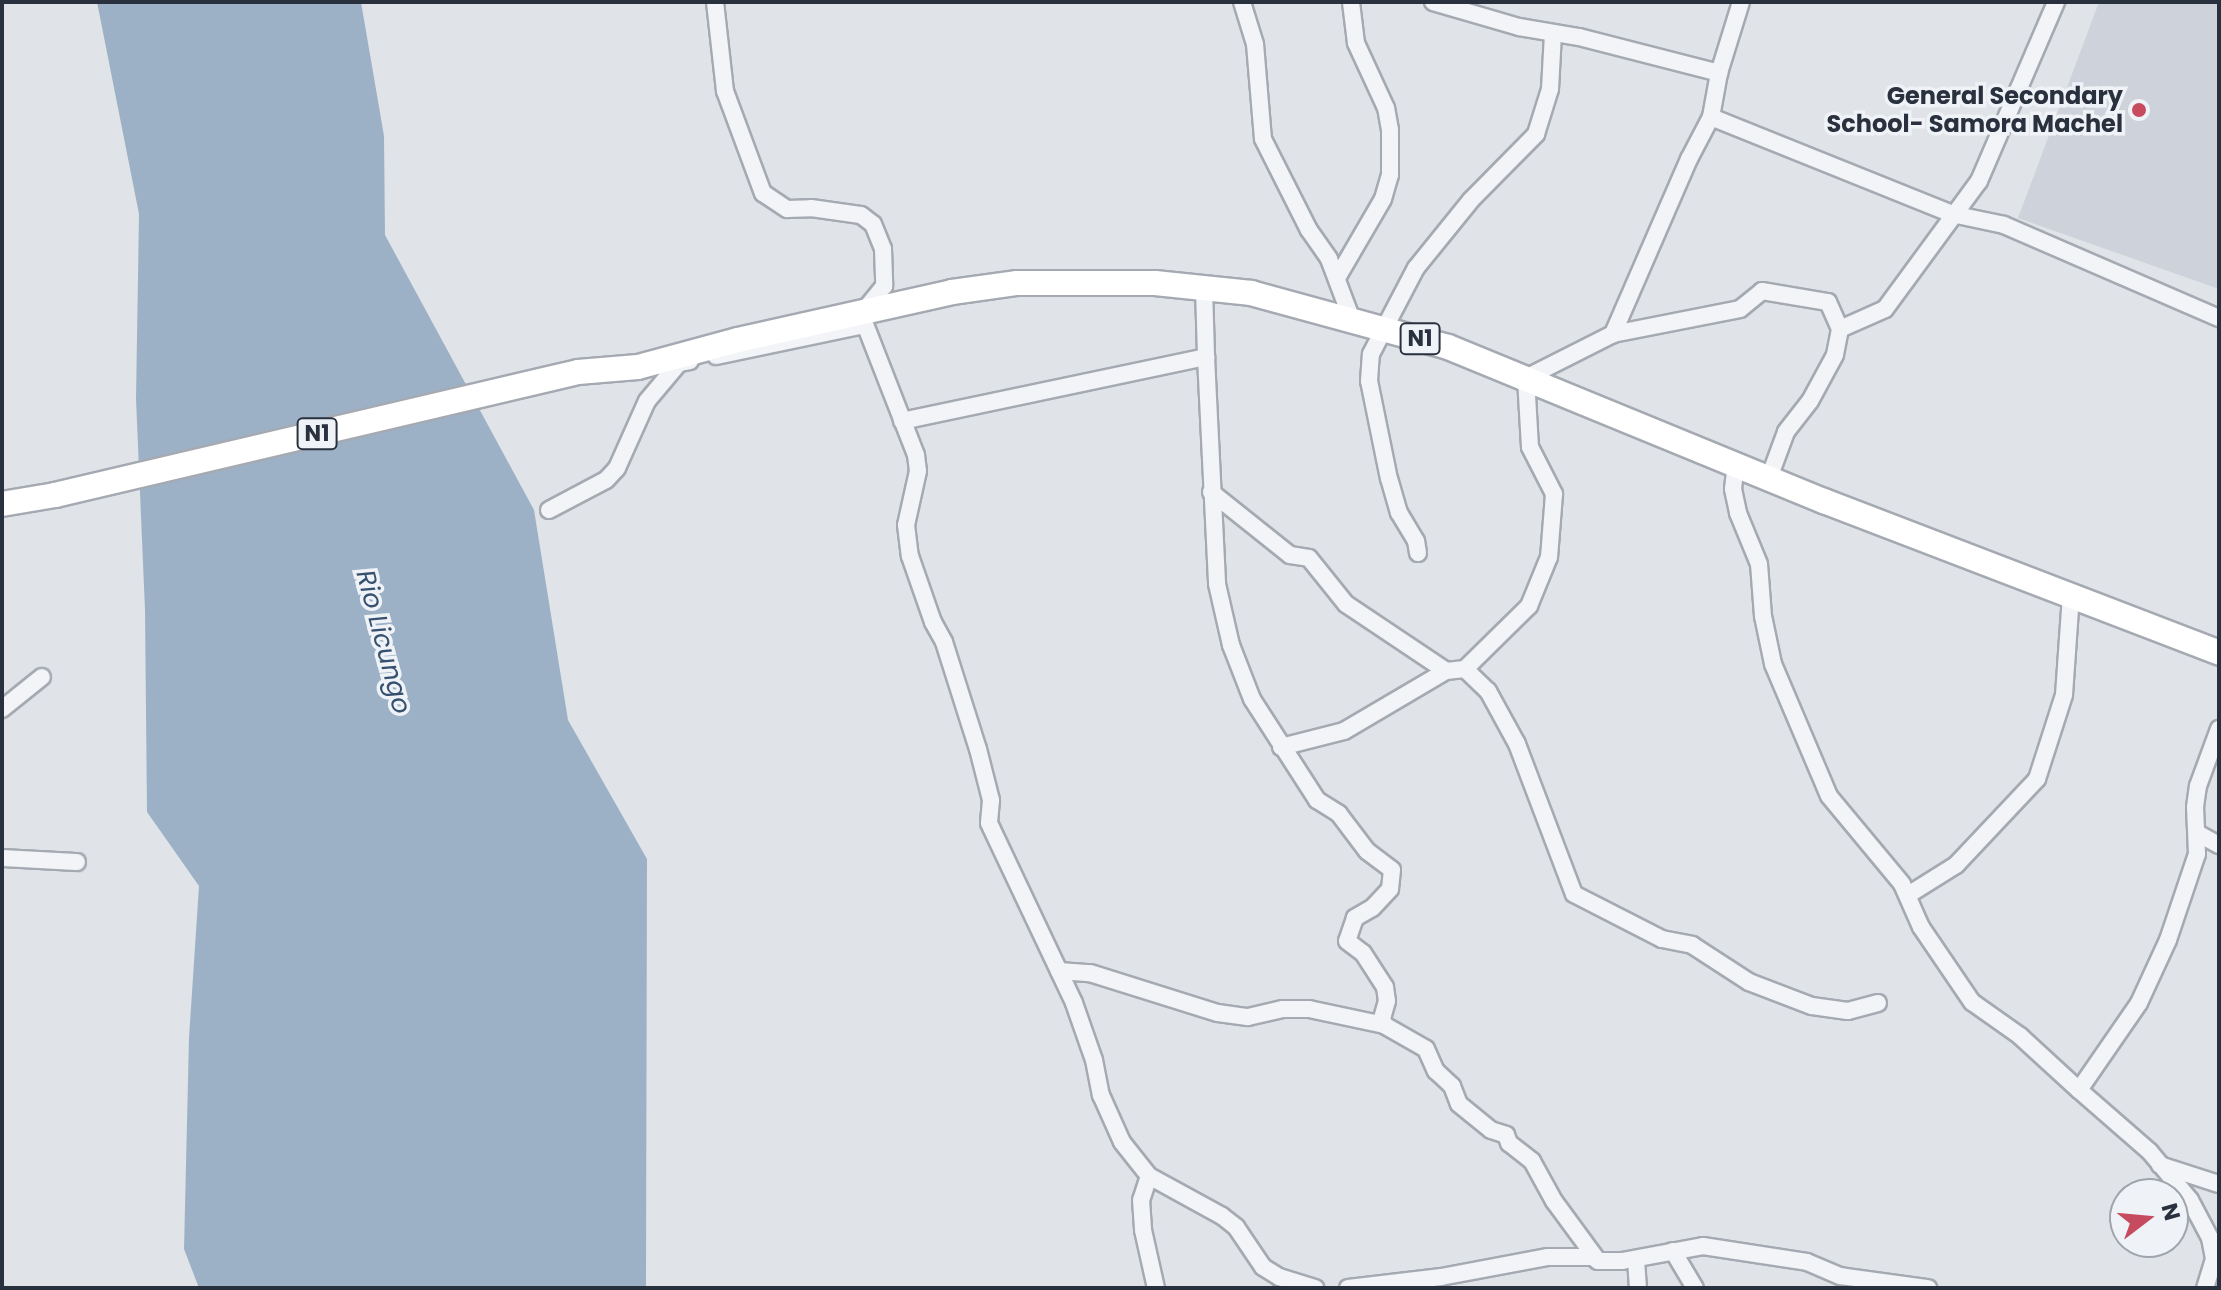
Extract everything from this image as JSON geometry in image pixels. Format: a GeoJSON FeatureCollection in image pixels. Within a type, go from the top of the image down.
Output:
{"type":"FeatureCollection","features":[{"type":"Feature","properties":{"kind":"highway","name":"N1"},"geometry":{"type":"LineString","coordinates":[[2,504],[55,495],[578,372],[638,367],[738,340],[862,320],[952,292],[1017,283],[1094,281],[1204,288],[1251,293],[1448,347],[1769,478],[2219,653]]}},
{"type":"Feature","properties":{"kind":"street"},"geometry":{"type":"LineString","coordinates":[[549,510],[594,489],[617,468],[647,401],[679,363],[862,320],[884,286],[883,249],[873,224],[861,215],[811,208],[787,209],[763,193],[725,91],[715,2]]}},
{"type":"Feature","properties":{"kind":"street"},"geometry":{"type":"LineString","coordinates":[[1242,2],[1255,44],[1263,139],[1337,278],[1352,320]]}},
{"type":"Feature","properties":{"kind":"street"},"geometry":{"type":"LineString","coordinates":[[1337,278],[1383,199],[1390,175],[1386,108],[1356,43],[1351,2]]}},
{"type":"Feature","properties":{"kind":"street"},"geometry":{"type":"LineString","coordinates":[[1433,2],[1519,27],[1719,73]]}},
{"type":"Feature","properties":{"kind":"street"},"geometry":{"type":"LineString","coordinates":[[1613,334],[1689,159],[1711,117],[1719,73],[1741,2]]}},
{"type":"Feature","properties":{"kind":"street"},"geometry":{"type":"LineString","coordinates":[[1840,329],[1885,309],[1979,181],[2056,2]]}},
{"type":"Feature","properties":{"kind":"street"},"geometry":{"type":"LineString","coordinates":[[1418,553],[1416,541],[1399,513],[1389,479],[1369,381],[1371,354],[1387,330],[1416,268],[1471,200],[1519,155],[1536,134],[1542,106],[1550,89],[1553,33]]}},
{"type":"Feature","properties":{"kind":"street"},"geometry":{"type":"LineString","coordinates":[[1711,117],[1952,214],[2004,225],[2219,318]]}},
{"type":"Feature","properties":{"kind":"street"},"geometry":{"type":"LineString","coordinates":[[1204,288],[1211,492],[1223,619],[1252,699],[1281,747],[1317,800],[1339,814],[1367,851],[1392,870],[1390,889],[1372,908],[1355,918],[1347,939],[1363,953],[1385,987],[1384,1025]]}},
{"type":"Feature","properties":{"kind":"street"},"geometry":{"type":"LineString","coordinates":[[1281,747],[1344,731],[1446,671],[1465,669],[1498,640],[1529,606],[1549,557],[1554,494],[1530,447],[1526,378],[1613,334],[1740,309],[1762,291],[1828,302],[1840,329],[1835,355],[1810,401],[1786,432],[1769,478]]}},
{"type":"Feature","properties":{"kind":"street"},"geometry":{"type":"LineString","coordinates":[[862,320],[899,404],[918,471],[906,525],[910,556],[944,642],[978,749],[991,800],[989,823],[1059,971],[1094,1060],[1101,1095],[1122,1142],[1149,1176],[1222,1216],[1236,1227],[1263,1267],[1279,1277],[1315,1288]]}},
{"type":"Feature","properties":{"kind":"street"},"geometry":{"type":"LineString","coordinates":[[902,421],[1206,357]]}},
{"type":"Feature","properties":{"kind":"street"},"geometry":{"type":"LineString","coordinates":[[1736,464],[1733,489],[1738,513],[1759,564],[1763,616],[1773,664],[1829,796],[1908,895],[1921,927],[1972,1002],[2020,1036],[2130,1133],[2190,1200],[2210,1238],[2214,1259],[2205,1288]]}},
{"type":"Feature","properties":{"kind":"street"},"geometry":{"type":"LineString","coordinates":[[1211,492],[1282,550],[1290,555],[1309,558],[1346,604],[1446,671]]}},
{"type":"Feature","properties":{"kind":"street"},"geometry":{"type":"LineString","coordinates":[[1908,895],[1967,855],[2037,779],[2068,673],[2071,596]]}},
{"type":"Feature","properties":{"kind":"street"},"geometry":{"type":"LineString","coordinates":[[1465,669],[1488,691],[1517,744],[1574,894],[1662,939],[1692,945],[1749,982],[1812,1006],[1848,1011],[1878,1003]]}},
{"type":"Feature","properties":{"kind":"street"},"geometry":{"type":"LineString","coordinates":[[2,709],[42,677]]}},
{"type":"Feature","properties":{"kind":"street"},"geometry":{"type":"LineString","coordinates":[[2079,1090],[2139,1003],[2190,879],[2197,833],[2195,807],[2198,786],[2219,729]]}},
{"type":"Feature","properties":{"kind":"street"},"geometry":{"type":"LineString","coordinates":[[2197,833],[2219,845]]}},
{"type":"Feature","properties":{"kind":"street"},"geometry":{"type":"LineString","coordinates":[[2,858],[77,862]]}},
{"type":"Feature","properties":{"kind":"street"},"geometry":{"type":"LineString","coordinates":[[1059,971],[1090,973],[1218,1013],[1248,1017],[1283,1009],[1309,1009],[1384,1025],[1426,1049],[1442,1079],[1452,1086],[1459,1104],[1491,1130],[1506,1135],[1508,1142],[1532,1161],[1554,1201],[1598,1261]]}},
{"type":"Feature","properties":{"kind":"street"},"geometry":{"type":"LineString","coordinates":[[2159,1165],[2219,1184]]}},
{"type":"Feature","properties":{"kind":"street"},"geometry":{"type":"LineString","coordinates":[[1149,1176],[1141,1200],[1143,1230],[1156,1288]]}},
{"type":"Feature","properties":{"kind":"street"},"geometry":{"type":"LineString","coordinates":[[1348,1288],[1441,1277],[1548,1257],[1636,1260],[1703,1246],[1807,1262],[1840,1282],[1928,1288]]}},
{"type":"Feature","properties":{"kind":"street"},"geometry":{"type":"LineString","coordinates":[[1673,1251],[1695,1288]]}},
{"type":"Feature","properties":{"kind":"street"},"geometry":{"type":"LineString","coordinates":[[1636,1260],[1638,1288]]}},
{"type":"Feature","properties":{"kind":"shaded area","name":"General Secondary School- Samora Machel"},"geometry":{"type":"Polygon","coordinates":[[[2099,2],[2219,2],[2219,289],[2018,218],[2099,2]]]}},
{"type":"Feature","properties":{"kind":"water","name":"Rio Licungo"},"geometry":{"type":"Polygon","coordinates":[[[97,2],[361,2],[384,136],[385,235],[534,510],[568,720],[647,859],[646,1288],[199,1288],[184,1249],[189,1038],[199,886],[147,812],[145,610],[136,399],[139,214],[97,2]]]}},
{"type":"Feature","properties":{"kind":"place","name":"General Secondary School- Samora Machel"},"geometry":{"type":"Point","coordinates":[2139,110]}}]}
